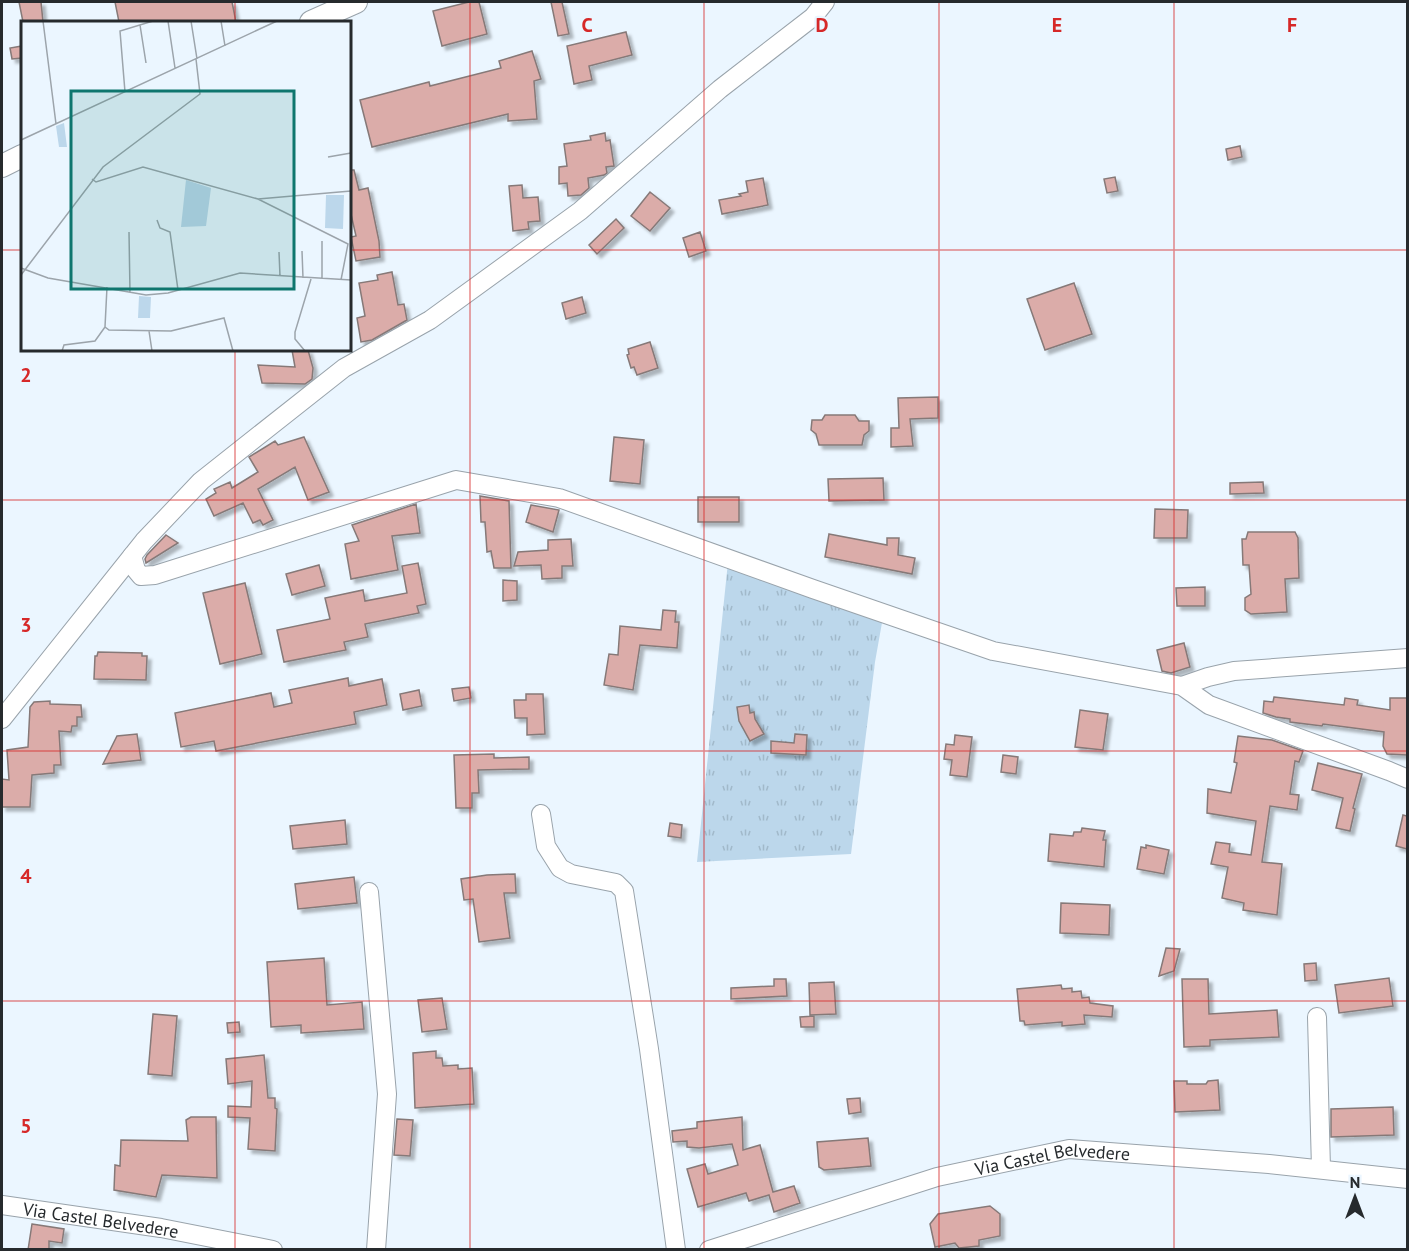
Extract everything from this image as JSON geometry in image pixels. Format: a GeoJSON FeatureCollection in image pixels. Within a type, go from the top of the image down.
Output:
{"type":"FeatureCollection","features":[{"type":"Feature","properties":{"kind":"main road"},"geometry":{"type":"LineString","coordinates":[[313,21],[345,4]]}},
{"type":"Feature","properties":{"kind":"street"},"geometry":{"type":"LineString","coordinates":[[2,719],[132,556],[201,481],[344,368],[430,321],[580,211],[720,89],[813,17],[825,2]]}},
{"type":"Feature","properties":{"kind":"street"},"geometry":{"type":"LineString","coordinates":[[132,556],[136,570],[141,576],[155,575],[456,480],[559,498],[813,590],[993,651],[1182,686],[1209,705],[1407,779]]}},
{"type":"Feature","properties":{"kind":"street"},"geometry":{"type":"LineString","coordinates":[[1182,686],[1234,671],[1407,658]]}},
{"type":"Feature","properties":{"kind":"street"},"geometry":{"type":"LineString","coordinates":[[541,814],[546,846],[560,868],[571,874],[616,883],[624,891],[649,1049],[676,1250]]}},
{"type":"Feature","properties":{"kind":"street"},"geometry":{"type":"LineString","coordinates":[[369,892],[387,1094],[376,1250]]}},
{"type":"Feature","properties":{"kind":"street"},"geometry":{"type":"LineString","coordinates":[[1317,1017],[1320,1169]]}},
{"type":"Feature","properties":{"kind":"street","name":"Via Castel Belvedere"},"geometry":{"type":"LineString","coordinates":[[709,1250],[937,1177],[1069,1149],[1320,1169],[1407,1179]]}},
{"type":"Feature","properties":{"kind":"street","name":"Via Castel Belvedere"},"geometry":{"type":"LineString","coordinates":[[2,1205],[273,1250]]}},
{"type":"Feature","properties":{"kind":"green space"},"geometry":{"type":"Polygon","coordinates":[[[728,562],[883,617],[875,662],[851,854],[697,862],[728,562]]]}},
{"type":"Feature","properties":{"kind":"building"},"geometry":{"type":"Polygon","coordinates":[[[19,2],[41,2],[43,21],[23,21],[19,2]]]}},
{"type":"Feature","properties":{"kind":"building"},"geometry":{"type":"Polygon","coordinates":[[[115,2],[232,2],[236,21],[119,21],[115,2]]]}},
{"type":"Feature","properties":{"kind":"building"},"geometry":{"type":"Polygon","coordinates":[[[469,2],[479,2],[487,34],[442,46],[433,11],[469,2]]]}},
{"type":"Feature","properties":{"kind":"building"},"geometry":{"type":"Polygon","coordinates":[[[551,2],[562,2],[569,34],[558,36],[551,2]]]}},
{"type":"Feature","properties":{"kind":"building"},"geometry":{"type":"Polygon","coordinates":[[[626,32],[632,55],[589,66],[592,80],[574,84],[567,46],[626,32]]]}},
{"type":"Feature","properties":{"kind":"building"},"geometry":{"type":"Polygon","coordinates":[[[21,46],[21,58],[12,59],[10,48],[21,46]]]}},
{"type":"Feature","properties":{"kind":"building"},"geometry":{"type":"Polygon","coordinates":[[[532,51],[541,79],[534,81],[537,119],[508,121],[508,114],[372,147],[360,100],[429,82],[430,86],[501,68],[499,61],[532,51]]]}},
{"type":"Feature","properties":{"kind":"building"},"geometry":{"type":"Polygon","coordinates":[[[605,133],[606,141],[610,140],[614,166],[606,167],[607,173],[604,175],[588,178],[589,188],[581,195],[568,196],[567,183],[559,184],[559,167],[567,166],[564,144],[591,140],[590,136],[605,133]]]}},
{"type":"Feature","properties":{"kind":"building"},"geometry":{"type":"Polygon","coordinates":[[[1240,146],[1242,157],[1228,160],[1226,149],[1240,146]]]}},
{"type":"Feature","properties":{"kind":"building"},"geometry":{"type":"Polygon","coordinates":[[[351,170],[354,170],[359,190],[368,188],[380,257],[356,261],[351,237],[356,236],[351,214],[351,170]]]}},
{"type":"Feature","properties":{"kind":"building"},"geometry":{"type":"Polygon","coordinates":[[[1115,177],[1118,191],[1107,193],[1104,179],[1115,177]]]}},
{"type":"Feature","properties":{"kind":"building"},"geometry":{"type":"Polygon","coordinates":[[[763,178],[768,205],[722,214],[719,200],[741,196],[739,194],[748,192],[746,181],[763,178]]]}},
{"type":"Feature","properties":{"kind":"building"},"geometry":{"type":"Polygon","coordinates":[[[522,185],[523,198],[538,197],[540,221],[528,222],[529,229],[513,231],[509,186],[522,185]]]}},
{"type":"Feature","properties":{"kind":"building"},"geometry":{"type":"Polygon","coordinates":[[[650,192],[670,208],[650,231],[631,216],[650,192]]]}},
{"type":"Feature","properties":{"kind":"building"},"geometry":{"type":"Polygon","coordinates":[[[616,219],[624,228],[597,254],[589,245],[616,219]]]}},
{"type":"Feature","properties":{"kind":"building"},"geometry":{"type":"Polygon","coordinates":[[[700,232],[706,251],[689,257],[683,238],[700,232]]]}},
{"type":"Feature","properties":{"kind":"building"},"geometry":{"type":"Polygon","coordinates":[[[392,272],[398,305],[404,304],[407,320],[372,340],[361,342],[357,318],[365,316],[359,283],[378,280],[377,275],[392,272]]]}},
{"type":"Feature","properties":{"kind":"building"},"geometry":{"type":"Polygon","coordinates":[[[1074,283],[1092,334],[1045,350],[1027,299],[1074,283]]]}},
{"type":"Feature","properties":{"kind":"building"},"geometry":{"type":"Polygon","coordinates":[[[582,297],[586,313],[566,319],[562,303],[582,297]]]}},
{"type":"Feature","properties":{"kind":"building"},"geometry":{"type":"Polygon","coordinates":[[[650,342],[658,368],[637,375],[634,367],[631,368],[627,355],[629,354],[628,349],[650,342]]]}},
{"type":"Feature","properties":{"kind":"building"},"geometry":{"type":"Polygon","coordinates":[[[292,351],[308,351],[313,368],[312,379],[305,384],[262,383],[258,365],[295,367],[292,351]]]}},
{"type":"Feature","properties":{"kind":"building"},"geometry":{"type":"Polygon","coordinates":[[[938,397],[938,418],[910,419],[913,446],[891,447],[891,428],[899,428],[898,398],[938,397]]]}},
{"type":"Feature","properties":{"kind":"building"},"geometry":{"type":"Polygon","coordinates":[[[825,415],[855,415],[859,421],[869,421],[869,431],[864,435],[862,445],[819,445],[816,434],[811,430],[812,420],[822,420],[825,415]]]}},
{"type":"Feature","properties":{"kind":"building"},"geometry":{"type":"Polygon","coordinates":[[[304,437],[329,492],[308,500],[295,467],[258,489],[273,520],[263,525],[260,520],[253,523],[243,503],[214,516],[206,499],[216,493],[214,489],[230,482],[232,488],[258,472],[249,457],[275,441],[278,445],[304,437]]]}},
{"type":"Feature","properties":{"kind":"building"},"geometry":{"type":"Polygon","coordinates":[[[614,437],[644,440],[640,484],[610,481],[614,437]]]}},
{"type":"Feature","properties":{"kind":"building"},"geometry":{"type":"Polygon","coordinates":[[[883,478],[884,500],[829,501],[828,479],[883,478]]]}},
{"type":"Feature","properties":{"kind":"building"},"geometry":{"type":"Polygon","coordinates":[[[1263,482],[1264,493],[1230,494],[1230,483],[1263,482]]]}},
{"type":"Feature","properties":{"kind":"building"},"geometry":{"type":"Polygon","coordinates":[[[480,496],[509,501],[511,568],[494,568],[491,551],[487,552],[485,522],[481,522],[480,496]]]}},
{"type":"Feature","properties":{"kind":"building"},"geometry":{"type":"Polygon","coordinates":[[[698,497],[739,497],[739,522],[698,522],[698,497]]]}},
{"type":"Feature","properties":{"kind":"building"},"geometry":{"type":"Polygon","coordinates":[[[416,504],[420,533],[392,536],[398,570],[351,579],[345,544],[359,541],[352,525],[416,504]]]}},
{"type":"Feature","properties":{"kind":"building"},"geometry":{"type":"Polygon","coordinates":[[[531,505],[559,510],[553,532],[526,522],[531,505]]]}},
{"type":"Feature","properties":{"kind":"building"},"geometry":{"type":"Polygon","coordinates":[[[1155,509],[1188,510],[1187,538],[1154,538],[1155,509]]]}},
{"type":"Feature","properties":{"kind":"building"},"geometry":{"type":"Polygon","coordinates":[[[1248,532],[1295,532],[1298,538],[1299,578],[1285,579],[1287,612],[1251,614],[1245,610],[1245,598],[1251,594],[1249,565],[1243,565],[1242,539],[1246,539],[1248,532]]]}},
{"type":"Feature","properties":{"kind":"building"},"geometry":{"type":"Polygon","coordinates":[[[829,534],[887,545],[887,538],[899,538],[898,555],[915,558],[912,574],[825,557],[829,534]]]}},
{"type":"Feature","properties":{"kind":"building"},"geometry":{"type":"Polygon","coordinates":[[[166,535],[178,543],[146,563],[147,555],[166,535]]]}},
{"type":"Feature","properties":{"kind":"building"},"geometry":{"type":"Polygon","coordinates":[[[571,539],[573,566],[562,566],[562,578],[542,579],[541,565],[514,566],[518,552],[548,550],[548,540],[571,539]]]}},
{"type":"Feature","properties":{"kind":"building"},"geometry":{"type":"Polygon","coordinates":[[[418,563],[426,604],[417,606],[419,613],[365,624],[368,637],[344,642],[346,650],[284,662],[277,630],[330,619],[325,598],[363,590],[365,601],[407,593],[402,566],[418,563]]]}},
{"type":"Feature","properties":{"kind":"building"},"geometry":{"type":"Polygon","coordinates":[[[319,565],[325,586],[292,595],[286,574],[319,565]]]}},
{"type":"Feature","properties":{"kind":"building"},"geometry":{"type":"Polygon","coordinates":[[[503,580],[517,581],[517,600],[503,601],[503,580]]]}},
{"type":"Feature","properties":{"kind":"building"},"geometry":{"type":"Polygon","coordinates":[[[245,583],[262,654],[220,664],[203,593],[245,583]]]}},
{"type":"Feature","properties":{"kind":"building"},"geometry":{"type":"Polygon","coordinates":[[[1205,587],[1205,606],[1177,606],[1176,588],[1205,587]]]}},
{"type":"Feature","properties":{"kind":"building"},"geometry":{"type":"Polygon","coordinates":[[[663,610],[676,611],[675,622],[679,622],[677,648],[640,645],[633,690],[604,685],[609,654],[618,655],[620,626],[661,630],[663,610]]]}},
{"type":"Feature","properties":{"kind":"building"},"geometry":{"type":"Polygon","coordinates":[[[1184,643],[1190,667],[1171,673],[1162,671],[1157,650],[1184,643]]]}},
{"type":"Feature","properties":{"kind":"building"},"geometry":{"type":"Polygon","coordinates":[[[98,652],[142,653],[142,656],[147,656],[146,680],[94,679],[95,656],[98,652]]]}},
{"type":"Feature","properties":{"kind":"building"},"geometry":{"type":"Polygon","coordinates":[[[348,678],[349,686],[382,679],[387,705],[354,712],[356,724],[216,751],[214,741],[181,747],[175,713],[271,693],[274,707],[292,703],[289,690],[348,678]]]}},
{"type":"Feature","properties":{"kind":"building"},"geometry":{"type":"Polygon","coordinates":[[[469,687],[471,698],[454,701],[452,689],[469,687]]]}},
{"type":"Feature","properties":{"kind":"building"},"geometry":{"type":"Polygon","coordinates":[[[419,690],[422,706],[403,710],[400,694],[419,690]]]}},
{"type":"Feature","properties":{"kind":"building"},"geometry":{"type":"Polygon","coordinates":[[[526,694],[543,694],[545,734],[527,735],[527,718],[515,718],[514,700],[526,700],[526,694]]]}},
{"type":"Feature","properties":{"kind":"building"},"geometry":{"type":"Polygon","coordinates":[[[1274,697],[1344,705],[1345,698],[1358,700],[1357,705],[1390,710],[1390,698],[1407,698],[1407,755],[1387,754],[1383,746],[1384,732],[1290,722],[1290,719],[1263,713],[1264,701],[1273,702],[1274,697]]]}},
{"type":"Feature","properties":{"kind":"building"},"geometry":{"type":"Polygon","coordinates":[[[50,701],[50,704],[81,705],[82,717],[77,717],[77,726],[72,726],[71,732],[59,731],[61,765],[54,765],[54,773],[32,775],[30,807],[2,807],[2,779],[9,780],[7,750],[28,747],[30,707],[34,702],[50,701]]]}},
{"type":"Feature","properties":{"kind":"building"},"geometry":{"type":"Polygon","coordinates":[[[749,705],[750,713],[754,712],[755,719],[764,734],[750,741],[739,721],[737,707],[749,705]]]}},
{"type":"Feature","properties":{"kind":"building"},"geometry":{"type":"Polygon","coordinates":[[[1080,710],[1108,714],[1103,750],[1075,747],[1080,710]]]}},
{"type":"Feature","properties":{"kind":"building"},"geometry":{"type":"Polygon","coordinates":[[[137,734],[141,760],[103,764],[117,736],[137,734]]]}},
{"type":"Feature","properties":{"kind":"building"},"geometry":{"type":"Polygon","coordinates":[[[795,734],[807,735],[806,755],[771,753],[771,741],[794,743],[795,734]]]}},
{"type":"Feature","properties":{"kind":"building"},"geometry":{"type":"Polygon","coordinates":[[[955,735],[972,737],[967,777],[950,775],[952,760],[944,759],[946,744],[954,745],[955,735]]]}},
{"type":"Feature","properties":{"kind":"building"},"geometry":{"type":"Polygon","coordinates":[[[1238,736],[1272,740],[1303,751],[1299,762],[1295,761],[1290,794],[1299,795],[1297,810],[1270,806],[1262,862],[1282,864],[1277,915],[1243,910],[1244,903],[1222,898],[1228,867],[1211,864],[1216,842],[1230,844],[1229,852],[1251,855],[1256,821],[1207,813],[1208,789],[1231,793],[1237,763],[1234,762],[1238,736]]]}},
{"type":"Feature","properties":{"kind":"building"},"geometry":{"type":"Polygon","coordinates":[[[494,754],[494,758],[529,757],[529,769],[478,770],[479,793],[472,793],[472,808],[456,808],[454,755],[494,754]]]}},
{"type":"Feature","properties":{"kind":"building"},"geometry":{"type":"Polygon","coordinates":[[[1003,755],[1018,757],[1016,774],[1001,772],[1003,755]]]}},
{"type":"Feature","properties":{"kind":"building"},"geometry":{"type":"Polygon","coordinates":[[[1318,763],[1362,774],[1353,808],[1355,809],[1350,831],[1336,828],[1343,798],[1312,790],[1318,763]]]}},
{"type":"Feature","properties":{"kind":"building"},"geometry":{"type":"Polygon","coordinates":[[[1403,815],[1407,816],[1407,849],[1396,846],[1403,815]]]}},
{"type":"Feature","properties":{"kind":"building"},"geometry":{"type":"Polygon","coordinates":[[[345,820],[347,844],[293,849],[290,826],[345,820]]]}},
{"type":"Feature","properties":{"kind":"building"},"geometry":{"type":"Polygon","coordinates":[[[670,823],[682,825],[681,838],[668,836],[670,823]]]}},
{"type":"Feature","properties":{"kind":"building"},"geometry":{"type":"Polygon","coordinates":[[[1082,828],[1105,831],[1104,867],[1048,861],[1050,834],[1073,836],[1074,832],[1081,832],[1082,828]]]}},
{"type":"Feature","properties":{"kind":"building"},"geometry":{"type":"Polygon","coordinates":[[[1146,845],[1169,850],[1164,874],[1137,869],[1141,847],[1146,848],[1146,845]]]}},
{"type":"Feature","properties":{"kind":"building"},"geometry":{"type":"Polygon","coordinates":[[[515,874],[516,893],[504,893],[510,938],[479,942],[473,899],[464,900],[461,879],[515,874]]]}},
{"type":"Feature","properties":{"kind":"building"},"geometry":{"type":"Polygon","coordinates":[[[354,877],[357,903],[298,909],[295,884],[354,877]]]}},
{"type":"Feature","properties":{"kind":"building"},"geometry":{"type":"Polygon","coordinates":[[[1061,903],[1110,905],[1109,935],[1060,933],[1061,903]]]}},
{"type":"Feature","properties":{"kind":"building"},"geometry":{"type":"Polygon","coordinates":[[[1166,948],[1180,949],[1174,971],[1159,976],[1166,948]]]}},
{"type":"Feature","properties":{"kind":"building"},"geometry":{"type":"Polygon","coordinates":[[[324,958],[327,1005],[362,1002],[364,1029],[301,1033],[301,1025],[271,1027],[267,962],[324,958]]]}},
{"type":"Feature","properties":{"kind":"building"},"geometry":{"type":"Polygon","coordinates":[[[1316,963],[1317,980],[1305,981],[1304,964],[1316,963]]]}},
{"type":"Feature","properties":{"kind":"building"},"geometry":{"type":"Polygon","coordinates":[[[1389,978],[1393,1006],[1339,1013],[1335,985],[1389,978]]]}},
{"type":"Feature","properties":{"kind":"building"},"geometry":{"type":"Polygon","coordinates":[[[774,979],[786,979],[787,996],[731,999],[731,988],[774,986],[774,979]]]}},
{"type":"Feature","properties":{"kind":"building"},"geometry":{"type":"Polygon","coordinates":[[[1182,979],[1208,979],[1209,1014],[1277,1010],[1279,1037],[1210,1040],[1210,1046],[1184,1047],[1182,979]]]}},
{"type":"Feature","properties":{"kind":"building"},"geometry":{"type":"Polygon","coordinates":[[[834,982],[836,1014],[810,1015],[809,983],[834,982]]]}},
{"type":"Feature","properties":{"kind":"building"},"geometry":{"type":"Polygon","coordinates":[[[1061,985],[1062,989],[1072,988],[1072,992],[1081,991],[1082,998],[1089,997],[1090,1003],[1113,1006],[1112,1017],[1084,1015],[1085,1024],[1062,1026],[1062,1022],[1025,1025],[1024,1021],[1020,1021],[1017,989],[1061,985]]]}},
{"type":"Feature","properties":{"kind":"building"},"geometry":{"type":"Polygon","coordinates":[[[442,998],[447,1029],[422,1032],[418,1000],[442,998]]]}},
{"type":"Feature","properties":{"kind":"building"},"geometry":{"type":"Polygon","coordinates":[[[153,1014],[177,1016],[172,1076],[148,1074],[153,1014]]]}},
{"type":"Feature","properties":{"kind":"building"},"geometry":{"type":"Polygon","coordinates":[[[814,1016],[814,1027],[801,1027],[800,1017],[814,1016]]]}},
{"type":"Feature","properties":{"kind":"building"},"geometry":{"type":"Polygon","coordinates":[[[239,1022],[240,1032],[228,1033],[227,1023],[239,1022]]]}},
{"type":"Feature","properties":{"kind":"building"},"geometry":{"type":"Polygon","coordinates":[[[436,1051],[436,1058],[442,1058],[443,1066],[458,1065],[458,1069],[472,1068],[474,1104],[415,1108],[413,1053],[436,1051]]]}},
{"type":"Feature","properties":{"kind":"building"},"geometry":{"type":"Polygon","coordinates":[[[264,1055],[268,1098],[275,1098],[277,1109],[275,1151],[248,1149],[250,1118],[228,1117],[228,1106],[251,1107],[252,1081],[228,1084],[226,1059],[264,1055]]]}},
{"type":"Feature","properties":{"kind":"building"},"geometry":{"type":"Polygon","coordinates":[[[1218,1080],[1220,1110],[1175,1112],[1174,1081],[1206,1084],[1208,1081],[1218,1080]]]}},
{"type":"Feature","properties":{"kind":"building"},"geometry":{"type":"Polygon","coordinates":[[[860,1098],[861,1112],[849,1114],[847,1099],[860,1098]]]}},
{"type":"Feature","properties":{"kind":"building"},"geometry":{"type":"Polygon","coordinates":[[[1393,1107],[1394,1135],[1331,1137],[1331,1109],[1393,1107]]]}},
{"type":"Feature","properties":{"kind":"building"},"geometry":{"type":"Polygon","coordinates":[[[191,1117],[216,1117],[217,1178],[162,1175],[156,1197],[114,1190],[115,1165],[120,1166],[121,1140],[188,1141],[186,1120],[191,1117]]]}},
{"type":"Feature","properties":{"kind":"building"},"geometry":{"type":"Polygon","coordinates":[[[742,1117],[743,1150],[760,1145],[773,1192],[794,1186],[800,1203],[774,1212],[769,1195],[749,1201],[746,1193],[698,1207],[687,1169],[705,1164],[708,1174],[738,1165],[732,1144],[687,1147],[687,1141],[673,1142],[672,1131],[697,1128],[697,1122],[742,1117]]]}},
{"type":"Feature","properties":{"kind":"building"},"geometry":{"type":"Polygon","coordinates":[[[397,1119],[413,1120],[410,1156],[394,1155],[397,1119]]]}},
{"type":"Feature","properties":{"kind":"building"},"geometry":{"type":"Polygon","coordinates":[[[868,1138],[871,1166],[824,1170],[819,1167],[817,1142],[868,1138]]]}},
{"type":"Feature","properties":{"kind":"building"},"geometry":{"type":"Polygon","coordinates":[[[990,1206],[1000,1214],[1000,1236],[979,1240],[979,1246],[959,1248],[955,1243],[935,1247],[930,1224],[938,1214],[990,1206]]]}},
{"type":"Feature","properties":{"kind":"building"},"geometry":{"type":"Polygon","coordinates":[[[32,1224],[64,1229],[62,1243],[49,1241],[49,1250],[28,1250],[32,1224]]]}}]}
